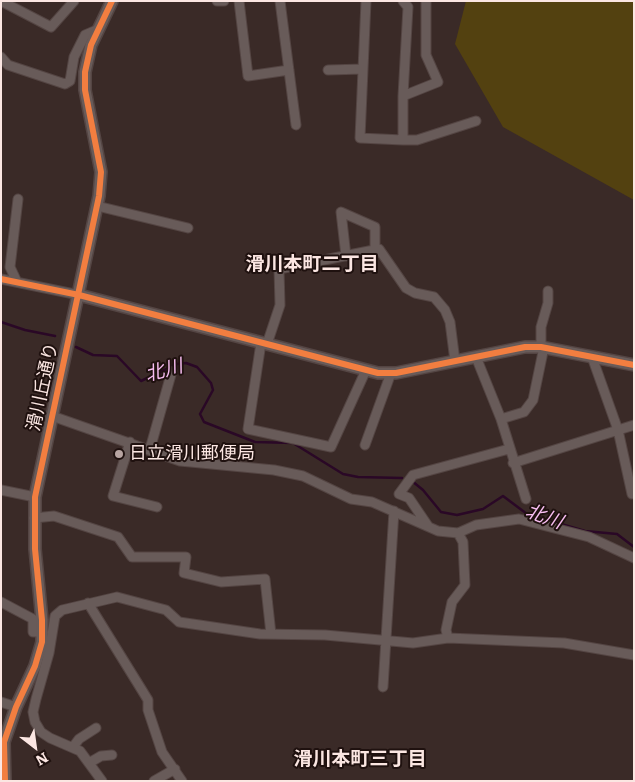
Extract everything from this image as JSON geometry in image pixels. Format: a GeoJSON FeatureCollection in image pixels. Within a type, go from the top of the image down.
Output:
{"type":"FeatureCollection","features":[{"type":"Feature","properties":{"kind":"street"},"geometry":{"type":"LineString","coordinates":[[1,1],[51,27],[74,1]]}},
{"type":"Feature","properties":{"kind":"street","name":"滑川丘通り"},"geometry":{"type":"LineString","coordinates":[[5,781],[2,755],[4,742],[16,707],[44,652],[34,518],[35,497],[97,206],[100,172],[85,90],[85,72],[92,45],[112,1]]}},
{"type":"Feature","properties":{"kind":"street"},"geometry":{"type":"LineString","coordinates":[[217,1],[224,1]]}},
{"type":"Feature","properties":{"kind":"street"},"geometry":{"type":"LineString","coordinates":[[239,1],[248,76],[289,70]]}},
{"type":"Feature","properties":{"kind":"street"},"geometry":{"type":"LineString","coordinates":[[280,1],[296,126]]}},
{"type":"Feature","properties":{"kind":"street"},"geometry":{"type":"LineString","coordinates":[[366,1],[360,138],[417,140],[476,121]]}},
{"type":"Feature","properties":{"kind":"street"},"geometry":{"type":"LineString","coordinates":[[403,1],[408,7],[403,96],[403,140]]}},
{"type":"Feature","properties":{"kind":"street"},"geometry":{"type":"LineString","coordinates":[[403,96],[438,82],[426,56],[426,1]]}},
{"type":"Feature","properties":{"kind":"street"},"geometry":{"type":"LineString","coordinates":[[1,57],[8,65],[65,84],[70,81],[74,57],[85,35],[99,28]]}},
{"type":"Feature","properties":{"kind":"street"},"geometry":{"type":"LineString","coordinates":[[328,70],[363,69]]}},
{"type":"Feature","properties":{"kind":"street"},"geometry":{"type":"LineString","coordinates":[[17,282],[10,266],[18,199]]}},
{"type":"Feature","properties":{"kind":"street"},"geometry":{"type":"LineString","coordinates":[[97,206],[188,228]]}},
{"type":"Feature","properties":{"kind":"street"},"geometry":{"type":"LineString","coordinates":[[346,256],[342,212],[374,227],[375,250]]}},
{"type":"Feature","properties":{"kind":"street"},"geometry":{"type":"LineString","coordinates":[[366,370],[331,447],[248,429],[264,343],[280,305],[279,269],[379,249],[406,288],[415,293],[434,297],[445,310],[450,322],[455,362]]}},
{"type":"Feature","properties":{"kind":"street"},"geometry":{"type":"LineString","coordinates":[[1,279],[79,295],[366,370],[391,373],[524,347],[542,347],[634,365]]}},
{"type":"Feature","properties":{"kind":"street"},"geometry":{"type":"LineString","coordinates":[[501,419],[524,412],[532,400],[542,347],[541,327],[548,303],[548,291]]}},
{"type":"Feature","properties":{"kind":"street"},"geometry":{"type":"LineString","coordinates":[[476,357],[501,419],[513,463],[526,499]]}},
{"type":"Feature","properties":{"kind":"street"},"geometry":{"type":"LineString","coordinates":[[592,357],[618,430],[632,494],[634,494]]}},
{"type":"Feature","properties":{"kind":"street"},"geometry":{"type":"LineString","coordinates":[[150,449],[172,370]]}},
{"type":"Feature","properties":{"kind":"street"},"geometry":{"type":"LineString","coordinates":[[365,445],[391,373]]}},
{"type":"Feature","properties":{"kind":"street"},"geometry":{"type":"LineString","coordinates":[[52,416],[180,461],[274,470],[303,476],[351,499],[372,502],[438,531],[458,533],[476,525],[519,519],[589,537],[634,558]]}},
{"type":"Feature","properties":{"kind":"street"},"geometry":{"type":"LineString","coordinates":[[513,463],[634,425]]}},
{"type":"Feature","properties":{"kind":"street"},"geometry":{"type":"LineString","coordinates":[[130,442],[113,496],[157,507]]}},
{"type":"Feature","properties":{"kind":"street"},"geometry":{"type":"LineString","coordinates":[[428,526],[409,498],[399,494],[413,475],[509,449]]}},
{"type":"Feature","properties":{"kind":"street"},"geometry":{"type":"LineString","coordinates":[[1,490],[35,497]]}},
{"type":"Feature","properties":{"kind":"street"},"geometry":{"type":"LineString","coordinates":[[383,687],[394,511]]}},
{"type":"Feature","properties":{"kind":"street"},"geometry":{"type":"LineString","coordinates":[[34,518],[54,516],[118,537],[132,557],[186,557],[184,573],[221,582],[265,579],[271,634]]}},
{"type":"Feature","properties":{"kind":"street"},"geometry":{"type":"LineString","coordinates":[[448,638],[446,630],[452,602],[465,585],[463,542],[458,533]]}},
{"type":"Feature","properties":{"kind":"street"},"geometry":{"type":"LineString","coordinates":[[102,781],[80,752],[73,747],[50,738],[42,732],[35,722],[34,712],[44,652],[55,616],[71,607],[117,597],[166,610],[179,622],[271,634],[325,635],[413,643],[448,638],[564,643],[634,655]]}},
{"type":"Feature","properties":{"kind":"street"},"geometry":{"type":"LineString","coordinates":[[1,602],[33,619],[33,632],[43,632]]}},
{"type":"Feature","properties":{"kind":"street"},"geometry":{"type":"LineString","coordinates":[[88,603],[148,700],[148,710],[162,752],[182,781]]}},
{"type":"Feature","properties":{"kind":"street"},"geometry":{"type":"LineString","coordinates":[[1,702],[16,707]]}},
{"type":"Feature","properties":{"kind":"street"},"geometry":{"type":"LineString","coordinates":[[73,747],[79,740],[96,728]]}},
{"type":"Feature","properties":{"kind":"street"},"geometry":{"type":"LineString","coordinates":[[89,763],[101,756],[112,755]]}},
{"type":"Feature","properties":{"kind":"street"},"geometry":{"type":"LineString","coordinates":[[154,781],[175,769]]}},
{"type":"Feature","properties":{"kind":"shaded area"},"geometry":{"type":"Polygon","coordinates":[[[466,1],[634,1],[634,200],[503,127],[455,44],[466,1]]]}},
{"type":"Feature","properties":{"kind":"waterway","name":"北川"},"geometry":{"type":"LineString","coordinates":[[1,322],[25,330],[55,336]]}},
{"type":"Feature","properties":{"kind":"waterway","name":"北川"},"geometry":{"type":"LineString","coordinates":[[76,347],[93,355],[117,356],[141,381],[177,364],[186,363],[197,367],[211,383],[213,390],[200,414],[204,422],[255,442],[293,443],[343,474],[358,477],[402,478]]}},
{"type":"Feature","properties":{"kind":"waterway","name":"北川"},"geometry":{"type":"LineString","coordinates":[[412,481],[423,490],[441,512],[457,515],[483,509],[503,496],[527,514],[585,531],[617,534],[634,547]]}},
{"type":"Feature","properties":{"kind":"cycle path"},"geometry":{"type":"LineString","coordinates":[[5,781],[4,742],[16,707],[35,666],[42,642],[42,620],[35,549],[35,497],[99,196],[101,172],[85,90],[85,72],[91,45],[112,1]]}},
{"type":"Feature","properties":{"kind":"cycle path"},"geometry":{"type":"LineString","coordinates":[[1,279],[79,295],[378,373],[396,373],[525,347],[541,347],[634,365]]}},
{"type":"Feature","properties":{"kind":"place","name":"日立滑川郵便局"},"geometry":{"type":"Point","coordinates":[119,454]}},
{"type":"Feature","properties":{"kind":"district","name":"滑川本町二丁目"},"geometry":{"type":"Point","coordinates":[312,264]}},
{"type":"Feature","properties":{"kind":"district","name":"滑川本町三丁目"},"geometry":{"type":"Point","coordinates":[360,759]}}]}
